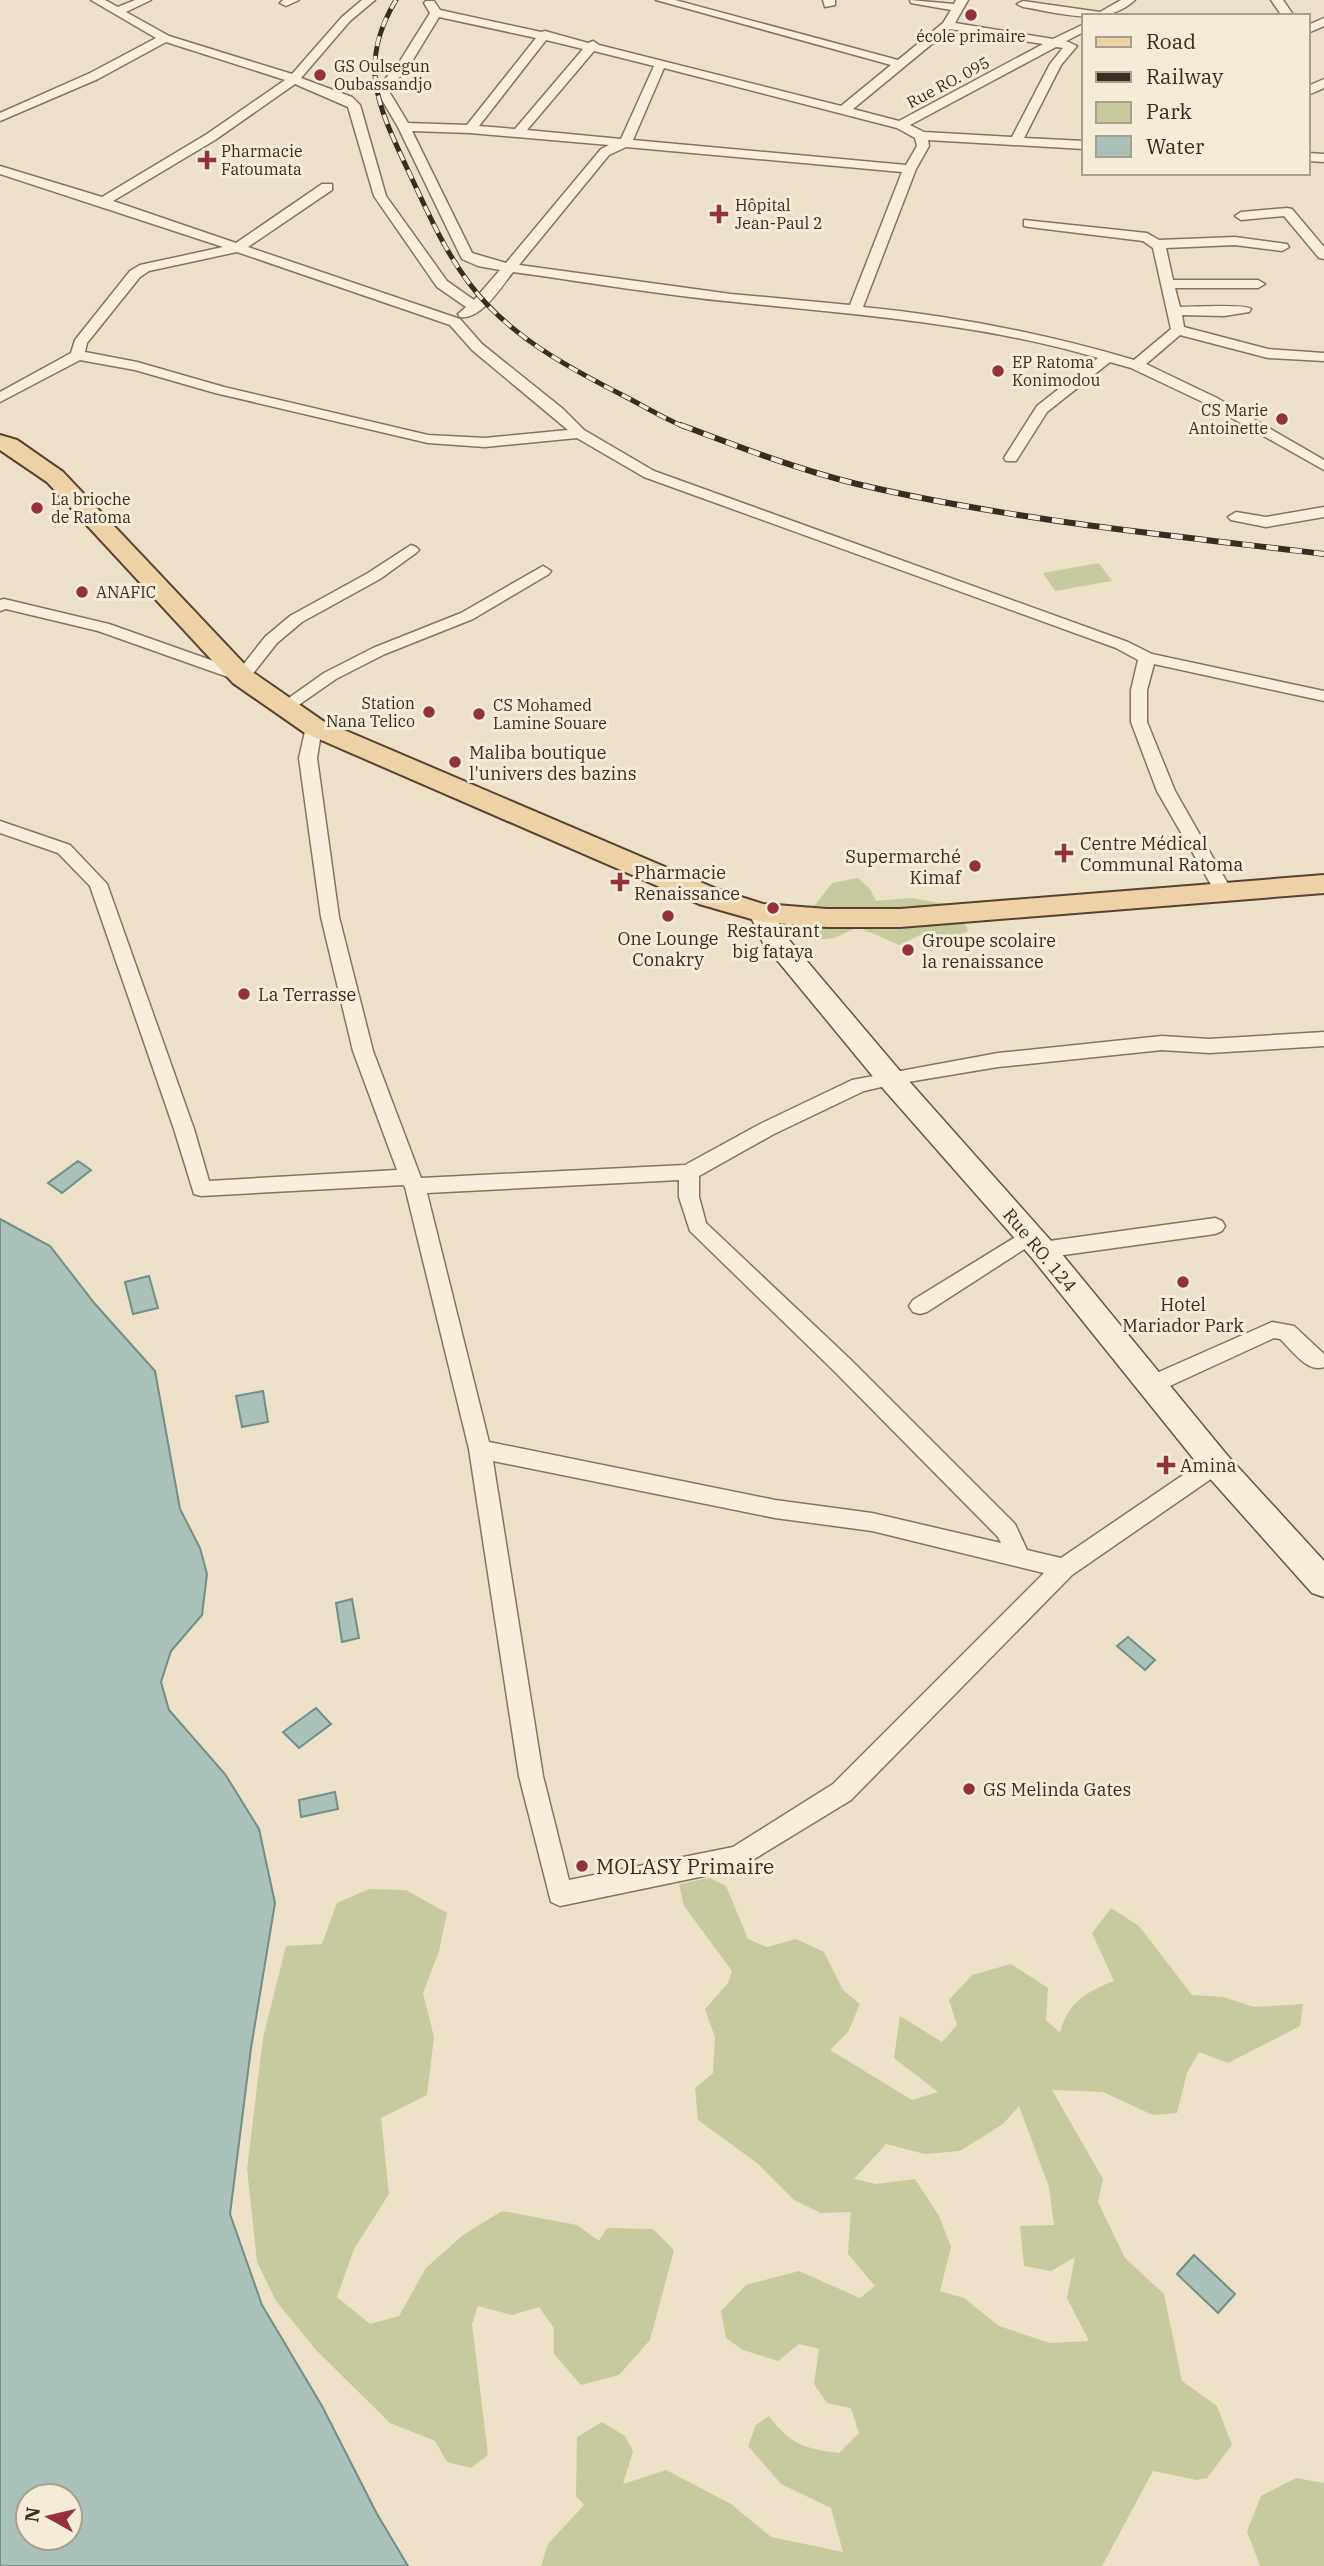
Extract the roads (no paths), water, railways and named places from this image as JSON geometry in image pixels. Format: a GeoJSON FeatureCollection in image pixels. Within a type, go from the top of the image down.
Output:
{"type":"FeatureCollection","features":[{"type":"Feature","properties":{"kind":"main road"},"geometry":{"type":"LineString","coordinates":[[0,442],[9,445],[55,477],[242,677],[314,727],[709,897],[762,913],[827,918],[900,918],[1324,884]]}},
{"type":"Feature","properties":{"kind":"street"},"geometry":{"type":"LineString","coordinates":[[97,0],[165,38],[259,66],[348,100],[354,105],[380,196],[442,284],[474,306]]}},
{"type":"Feature","properties":{"kind":"street"},"geometry":{"type":"LineString","coordinates":[[116,12],[145,0]]}},
{"type":"Feature","properties":{"kind":"street"},"geometry":{"type":"LineString","coordinates":[[103,202],[211,137],[293,80],[346,19],[369,0]]}},
{"type":"Feature","properties":{"kind":"street"},"geometry":{"type":"LineString","coordinates":[[662,0],[900,64]]}},
{"type":"Feature","properties":{"kind":"street"},"geometry":{"type":"LineString","coordinates":[[689,6],[706,0]]}},
{"type":"Feature","properties":{"kind":"street"},"geometry":{"type":"LineString","coordinates":[[1106,14],[1129,0]]}},
{"type":"Feature","properties":{"kind":"street"},"geometry":{"type":"LineString","coordinates":[[844,110],[948,25],[960,4],[915,1]]}},
{"type":"Feature","properties":{"kind":"street"},"geometry":{"type":"LineString","coordinates":[[1023,4],[1090,14]]}},
{"type":"Feature","properties":{"kind":"street"},"geometry":{"type":"LineString","coordinates":[[1082,145],[921,136],[901,125],[434,6],[405,63],[387,84],[384,93],[404,127],[467,256],[483,263],[731,298],[916,316],[1055,341],[1136,365],[1212,401],[1324,466]]}},
{"type":"Feature","properties":{"kind":"street"},"geometry":{"type":"LineString","coordinates":[[948,25],[1071,46],[1056,64],[1016,141]]}},
{"type":"Feature","properties":{"kind":"street","name":"Rue RO. 095"},"geometry":{"type":"LineString","coordinates":[[901,125],[1082,28]]}},
{"type":"Feature","properties":{"kind":"street"},"geometry":{"type":"LineString","coordinates":[[470,129],[545,34]]}},
{"type":"Feature","properties":{"kind":"street"},"geometry":{"type":"LineString","coordinates":[[0,117],[94,76],[165,38]]}},
{"type":"Feature","properties":{"kind":"street"},"geometry":{"type":"LineString","coordinates":[[518,133],[593,45]]}},
{"type":"Feature","properties":{"kind":"street"},"geometry":{"type":"LineString","coordinates":[[455,321],[474,306],[510,268],[605,152],[626,142],[660,65]]}},
{"type":"Feature","properties":{"kind":"street"},"geometry":{"type":"LineString","coordinates":[[404,127],[470,129],[626,142],[910,170]]}},
{"type":"Feature","properties":{"kind":"street"},"geometry":{"type":"LineString","coordinates":[[855,310],[910,170],[923,146],[921,136]]}},
{"type":"Feature","properties":{"kind":"street"},"geometry":{"type":"LineString","coordinates":[[4,176],[103,202],[455,321],[477,346],[558,412],[579,433],[649,474],[1109,640],[1147,658],[1324,696]]}},
{"type":"Feature","properties":{"kind":"street"},"geometry":{"type":"LineString","coordinates":[[78,355],[80,343],[135,274],[145,268],[238,248],[327,187]]}},
{"type":"Feature","properties":{"kind":"street"},"geometry":{"type":"LineString","coordinates":[[1241,216],[1287,212],[1324,255]]}},
{"type":"Feature","properties":{"kind":"street"},"geometry":{"type":"LineString","coordinates":[[1028,222],[1147,237],[1159,246],[1178,330]]}},
{"type":"Feature","properties":{"kind":"street"},"geometry":{"type":"LineString","coordinates":[[1156,244],[1208,241],[1282,247]]}},
{"type":"Feature","properties":{"kind":"street"},"geometry":{"type":"LineString","coordinates":[[1167,284],[1258,284]]}},
{"type":"Feature","properties":{"kind":"street"},"geometry":{"type":"LineString","coordinates":[[1173,311],[1224,312],[1244,309]]}},
{"type":"Feature","properties":{"kind":"street"},"geometry":{"type":"LineString","coordinates":[[1178,330],[1248,351],[1296,358],[1324,357]]}},
{"type":"Feature","properties":{"kind":"street"},"geometry":{"type":"LineString","coordinates":[[1136,365],[1178,330]]}},
{"type":"Feature","properties":{"kind":"street"},"geometry":{"type":"LineString","coordinates":[[0,398],[78,355],[137,366],[220,390],[452,443],[494,444],[579,433]]}},
{"type":"Feature","properties":{"kind":"street"},"geometry":{"type":"LineString","coordinates":[[1011,458],[1042,409],[1109,356]]}},
{"type":"Feature","properties":{"kind":"street"},"geometry":{"type":"LineString","coordinates":[[1236,517],[1266,522],[1324,512]]}},
{"type":"Feature","properties":{"kind":"street"},"geometry":{"type":"LineString","coordinates":[[1,605],[103,627],[242,677],[271,640],[296,620],[374,576],[411,550]]}},
{"type":"Feature","properties":{"kind":"street"},"geometry":{"type":"LineString","coordinates":[[284,707],[330,676],[379,651],[467,616],[543,571]]}},
{"type":"Feature","properties":{"kind":"street"},"geometry":{"type":"LineString","coordinates":[[1147,658],[1139,690],[1139,722],[1166,791],[1223,891]]}},
{"type":"Feature","properties":{"kind":"street"},"geometry":{"type":"LineString","coordinates":[[314,727],[308,758],[330,917],[362,1051],[412,1182],[480,1449],[531,1776],[560,1894],[738,1857],[842,1792],[1065,1568],[1216,1464]]}},
{"type":"Feature","properties":{"kind":"street"},"geometry":{"type":"LineString","coordinates":[[0,827],[64,849],[98,884],[184,1129],[201,1189],[689,1172],[767,1129],[859,1085],[890,1078],[998,1060],[1162,1043],[1209,1046],[1324,1039]]}},
{"type":"Feature","properties":{"kind":"street","name":"Rue RO. 124"},"geometry":{"type":"LineString","coordinates":[[762,913],[772,937],[890,1078],[1036,1243],[1216,1464],[1324,1583]]}},
{"type":"Feature","properties":{"kind":"street"},"geometry":{"type":"LineString","coordinates":[[689,1172],[689,1197],[697,1226],[842,1365],[1007,1531],[1020,1559]]}},
{"type":"Feature","properties":{"kind":"street"},"geometry":{"type":"LineString","coordinates":[[920,1306],[1036,1243],[1215,1226]]}},
{"type":"Feature","properties":{"kind":"street"},"geometry":{"type":"LineString","coordinates":[[1151,1385],[1272,1330],[1286,1332],[1317,1361]]}},
{"type":"Feature","properties":{"kind":"street"},"geometry":{"type":"LineString","coordinates":[[480,1449],[775,1509],[872,1522],[1065,1568]]}},
{"type":"Feature","properties":{"kind":"water"},"geometry":{"type":"Polygon","coordinates":[[[78,1161],[91,1170],[62,1193],[48,1183],[78,1161]]]}},
{"type":"Feature","properties":{"kind":"water"},"geometry":{"type":"Polygon","coordinates":[[[0,1219],[50,1246],[95,1304],[155,1371],[180,1509],[200,1548],[207,1574],[202,1615],[171,1651],[161,1682],[169,1710],[225,1774],[259,1829],[275,1903],[251,2048],[230,2214],[262,2305],[322,2406],[377,2514],[408,2566],[0,2566],[0,1219]]]}},
{"type":"Feature","properties":{"kind":"water"},"geometry":{"type":"Polygon","coordinates":[[[149,1276],[158,1308],[133,1314],[125,1282],[149,1276]]]}},
{"type":"Feature","properties":{"kind":"water"},"geometry":{"type":"Polygon","coordinates":[[[263,1391],[268,1422],[242,1427],[236,1396],[263,1391]]]}},
{"type":"Feature","properties":{"kind":"water"},"geometry":{"type":"Polygon","coordinates":[[[352,1599],[359,1638],[342,1642],[336,1603],[352,1599]]]}},
{"type":"Feature","properties":{"kind":"water"},"geometry":{"type":"Polygon","coordinates":[[[1128,1637],[1155,1660],[1145,1670],[1117,1646],[1128,1637]]]}},
{"type":"Feature","properties":{"kind":"water"},"geometry":{"type":"Polygon","coordinates":[[[316,1708],[331,1724],[299,1748],[283,1732],[316,1708]]]}},
{"type":"Feature","properties":{"kind":"water"},"geometry":{"type":"Polygon","coordinates":[[[335,1792],[338,1809],[301,1817],[299,1800],[335,1792]]]}},
{"type":"Feature","properties":{"kind":"water"},"geometry":{"type":"Polygon","coordinates":[[[1194,2255],[1235,2294],[1218,2313],[1177,2274],[1194,2255]]]}},
{"type":"Feature","properties":{"kind":"railway"},"geometry":{"type":"LineString","coordinates":[[396,0],[377,44],[375,64],[380,103],[427,211],[459,269],[485,302],[521,335],[563,363],[685,427]]}},
{"type":"Feature","properties":{"kind":"railway"},"geometry":{"type":"LineString","coordinates":[[681,425],[812,472],[915,497],[1031,517],[1324,554]]}},
{"type":"Feature","properties":{"kind":"place","name":"école primaire"},"geometry":{"type":"Point","coordinates":[971,15]}},
{"type":"Feature","properties":{"kind":"place","name":"GS Oulsegun Oubassandjo"},"geometry":{"type":"Point","coordinates":[320,75]}},
{"type":"Feature","properties":{"kind":"place","name":"Pharmacie Fatoumata"},"geometry":{"type":"Point","coordinates":[207,160]}},
{"type":"Feature","properties":{"kind":"place","name":"Hôpital Jean-Paul 2"},"geometry":{"type":"Point","coordinates":[719,214]}},
{"type":"Feature","properties":{"kind":"place","name":"EP Ratoma Konimodou"},"geometry":{"type":"Point","coordinates":[998,371]}},
{"type":"Feature","properties":{"kind":"place","name":"CS Marie Antoinette"},"geometry":{"type":"Point","coordinates":[1282,419]}},
{"type":"Feature","properties":{"kind":"place","name":"La brioche de Ratoma"},"geometry":{"type":"Point","coordinates":[37,508]}},
{"type":"Feature","properties":{"kind":"place","name":"ANAFIC"},"geometry":{"type":"Point","coordinates":[82,592]}},
{"type":"Feature","properties":{"kind":"place","name":"Station Nana Telico"},"geometry":{"type":"Point","coordinates":[429,712]}},
{"type":"Feature","properties":{"kind":"place","name":"CS Mohamed Lamine Souare"},"geometry":{"type":"Point","coordinates":[479,714]}},
{"type":"Feature","properties":{"kind":"place","name":"Maliba boutique l'univers des bazins"},"geometry":{"type":"Point","coordinates":[455,762]}},
{"type":"Feature","properties":{"kind":"place","name":"Centre Médical Communal Ratoma"},"geometry":{"type":"Point","coordinates":[1064,853]}},
{"type":"Feature","properties":{"kind":"place","name":"Supermarché Kimaf"},"geometry":{"type":"Point","coordinates":[975,866]}},
{"type":"Feature","properties":{"kind":"place","name":"Pharmacie Renaissance"},"geometry":{"type":"Point","coordinates":[620,882]}},
{"type":"Feature","properties":{"kind":"place","name":"Restaurant big fataya"},"geometry":{"type":"Point","coordinates":[773,908]}},
{"type":"Feature","properties":{"kind":"place","name":"One Lounge Conakry"},"geometry":{"type":"Point","coordinates":[668,916]}},
{"type":"Feature","properties":{"kind":"place","name":"Groupe scolaire la renaissance"},"geometry":{"type":"Point","coordinates":[908,950]}},
{"type":"Feature","properties":{"kind":"place","name":"La Terrasse"},"geometry":{"type":"Point","coordinates":[244,994]}},
{"type":"Feature","properties":{"kind":"place","name":"Hotel Mariador Park"},"geometry":{"type":"Point","coordinates":[1183,1282]}},
{"type":"Feature","properties":{"kind":"place","name":"Amina"},"geometry":{"type":"Point","coordinates":[1166,1465]}},
{"type":"Feature","properties":{"kind":"place","name":"GS Melinda Gates"},"geometry":{"type":"Point","coordinates":[969,1789]}},
{"type":"Feature","properties":{"kind":"place","name":"MOLASY Primaire"},"geometry":{"type":"Point","coordinates":[582,1866]}}]}
